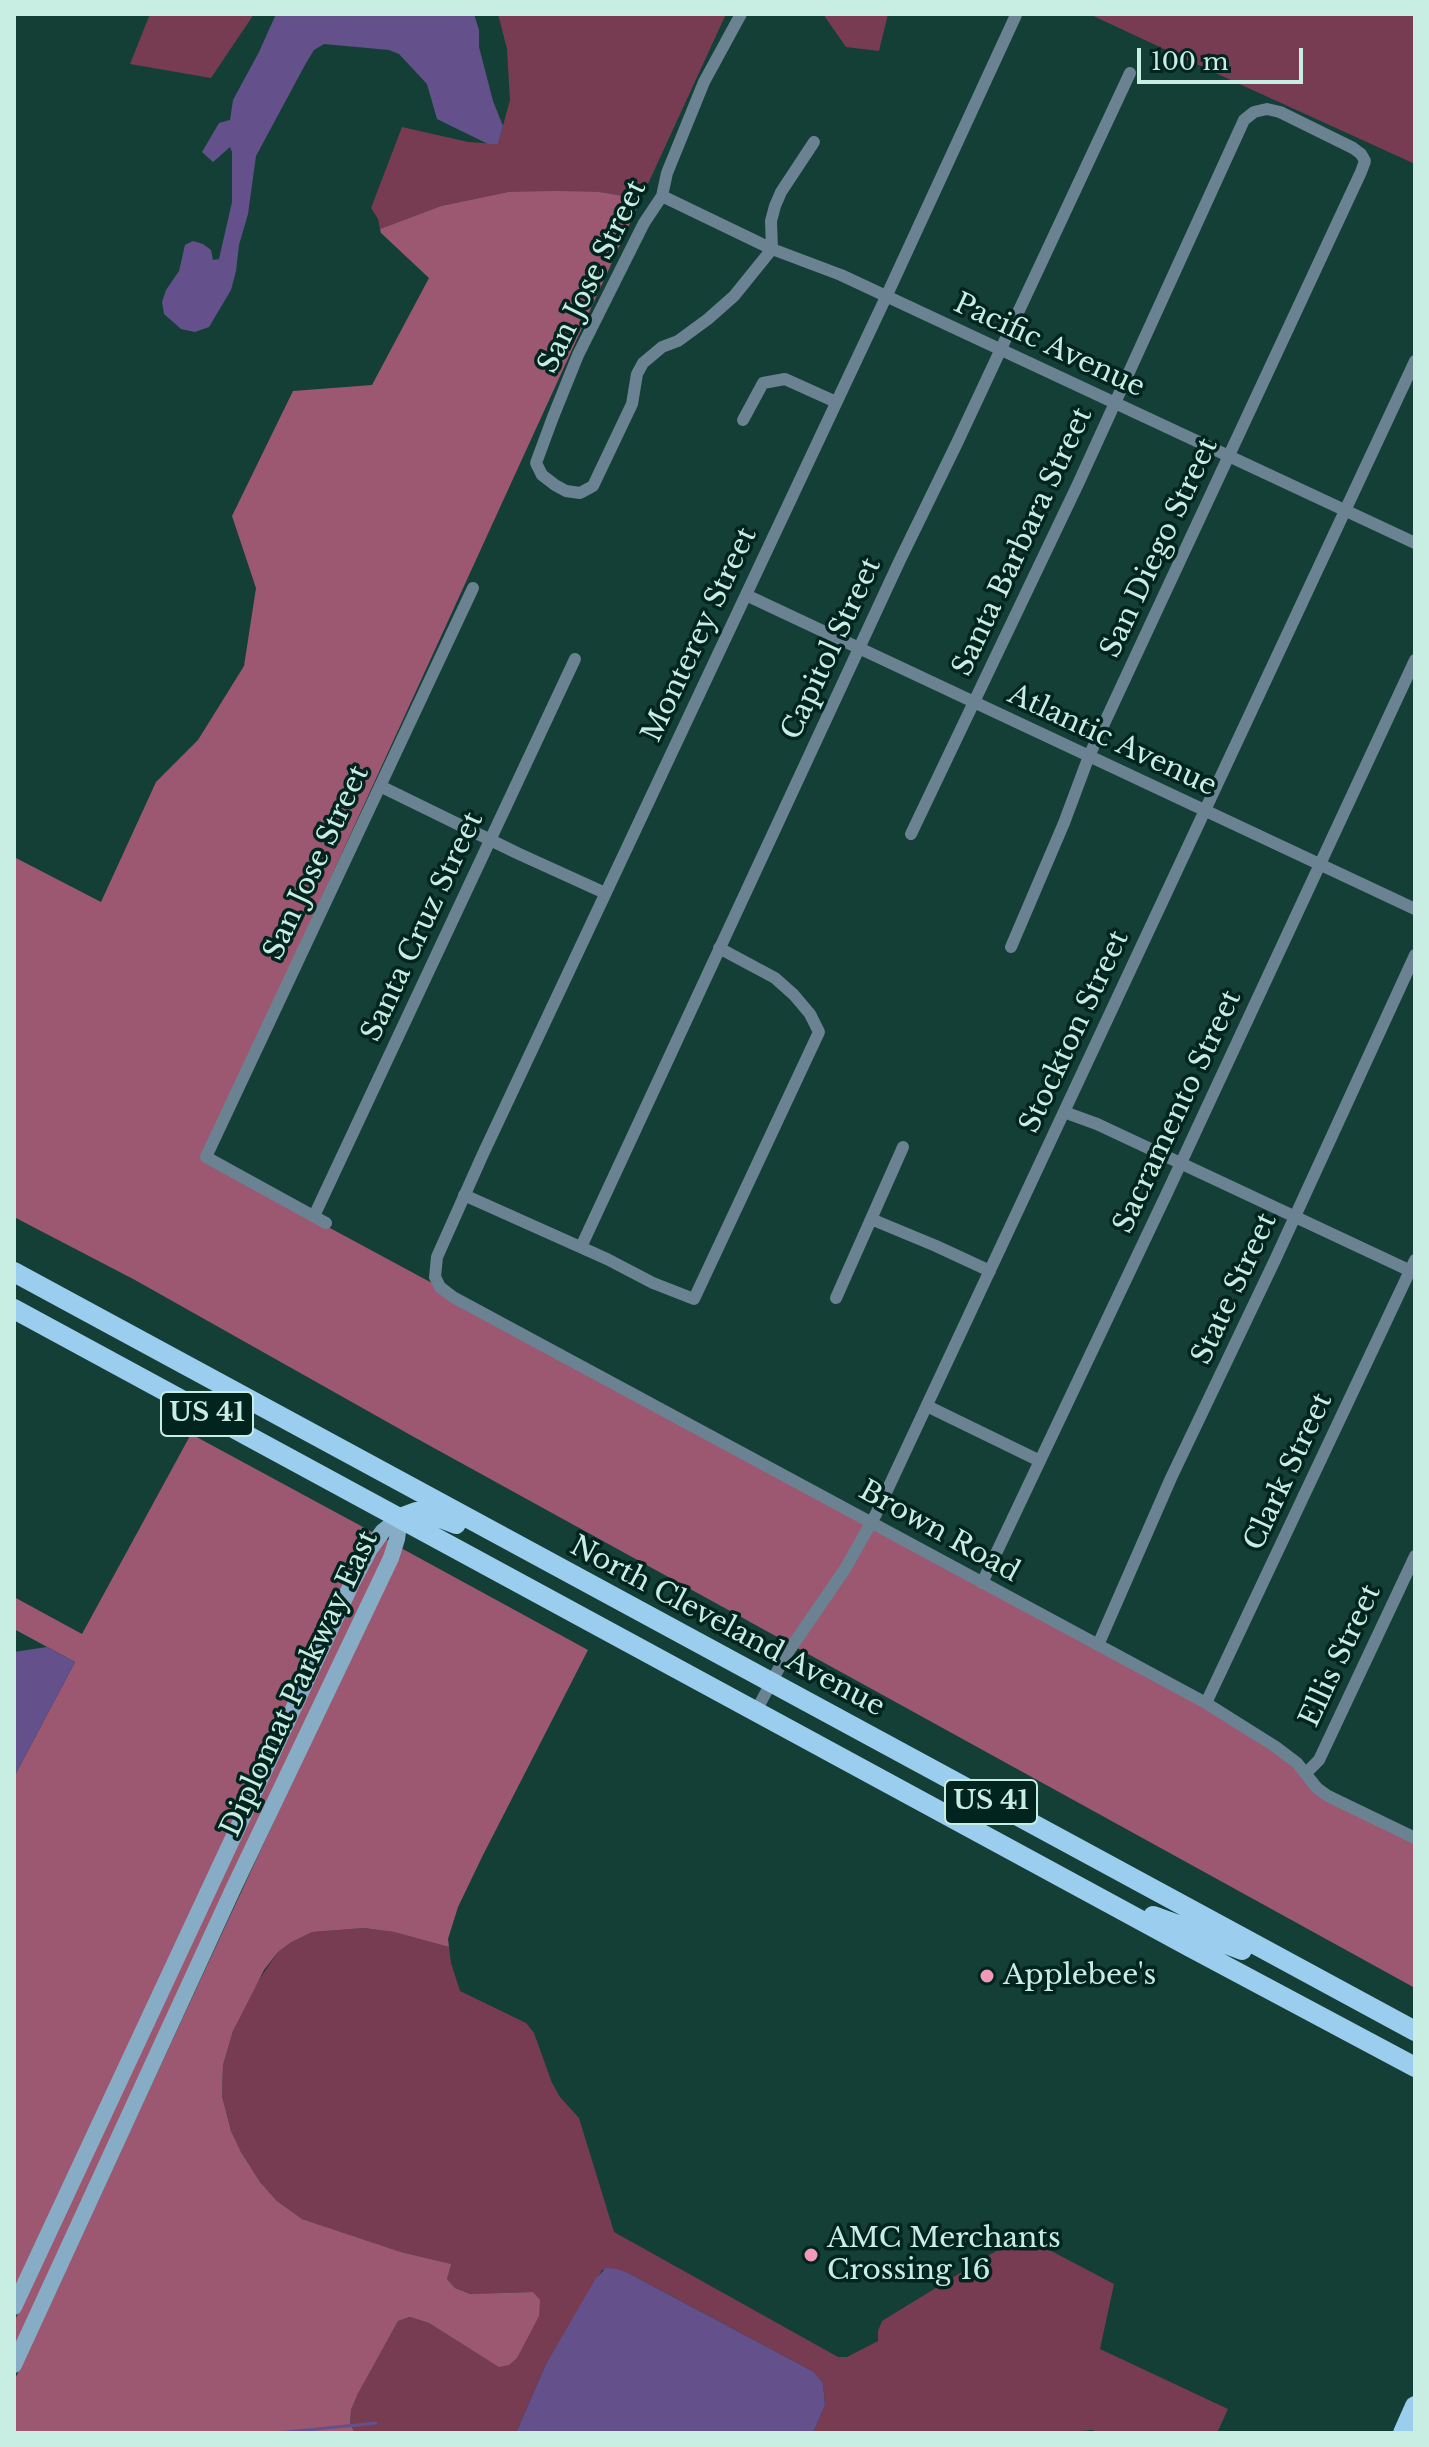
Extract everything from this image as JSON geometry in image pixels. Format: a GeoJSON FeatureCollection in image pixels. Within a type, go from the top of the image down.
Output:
{"type":"FeatureCollection","features":[{"type":"Feature","properties":{"kind":"main road","name":"North Cleveland Avenue"},"geometry":{"type":"LineString","coordinates":[[14,1272],[1415,2031]]}},
{"type":"Feature","properties":{"kind":"main road","name":"US 41"},"geometry":{"type":"LineString","coordinates":[[14,1309],[1415,2067]]}},
{"type":"Feature","properties":{"kind":"main road"},"geometry":{"type":"LineString","coordinates":[[154,1347],[265,1422],[375,1481],[387,1490],[400,1518],[425,1512],[537,1556]]}},
{"type":"Feature","properties":{"kind":"main road","name":"Diplomat Parkway East"},"geometry":{"type":"LineString","coordinates":[[14,2307],[352,1583],[383,1531],[400,1518]]}},
{"type":"Feature","properties":{"kind":"main road","name":"Diplomat Parkway East"},"geometry":{"type":"LineString","coordinates":[[14,2365],[234,1887],[391,1558],[400,1518]]}},
{"type":"Feature","properties":{"kind":"main road"},"geometry":{"type":"LineString","coordinates":[[1085,1891],[1186,1928],[1200,1927],[1210,1921]]}},
{"type":"Feature","properties":{"kind":"main road"},"geometry":{"type":"LineString","coordinates":[[1190,1947],[1196,1942],[1218,1941],[1326,1983]]}},
{"type":"Feature","properties":{"kind":"main road"},"geometry":{"type":"LineString","coordinates":[[1403,2433],[1415,2406]]}},
{"type":"Feature","properties":{"kind":"street","name":"San Jose Street"},"geometry":{"type":"LineString","coordinates":[[741,14],[704,82],[667,173],[662,196],[644,223],[578,355],[536,463],[542,475],[566,491],[580,493],[593,486],[632,404],[637,374],[643,363],[662,347],[678,341],[708,319],[734,296],[772,249]]}},
{"type":"Feature","properties":{"kind":"street","name":"Monterey Street"},"geometry":{"type":"LineString","coordinates":[[435,1277],[437,1257],[464,1195],[1016,15]]}},
{"type":"Feature","properties":{"kind":"street","name":"Capitol Street"},"geometry":{"type":"LineString","coordinates":[[581,1247],[1130,73]]}},
{"type":"Feature","properties":{"kind":"street","name":"Santa Barbara Street"},"geometry":{"type":"LineString","coordinates":[[911,834],[1115,403],[1244,120],[1254,112],[1267,109],[1280,112],[1353,148],[1365,161],[1361,172]]}},
{"type":"Feature","properties":{"kind":"street"},"geometry":{"type":"LineString","coordinates":[[772,249],[771,221],[775,206],[814,142]]}},
{"type":"Feature","properties":{"kind":"street","name":"San Diego Street"},"geometry":{"type":"LineString","coordinates":[[1011,947],[1089,756],[1361,172]]}},
{"type":"Feature","properties":{"kind":"street","name":"Pacific Avenue"},"geometry":{"type":"LineString","coordinates":[[662,196],[772,249],[841,275],[1415,543]]}},
{"type":"Feature","properties":{"kind":"street","name":"Stockton Street"},"geometry":{"type":"LineString","coordinates":[[756,1711],[786,1655],[836,1583],[872,1523],[1415,361]]}},
{"type":"Feature","properties":{"kind":"street"},"geometry":{"type":"LineString","coordinates":[[743,420],[763,383],[785,379],[836,402]]}},
{"type":"Feature","properties":{"kind":"street","name":"San Jose Street"},"geometry":{"type":"LineString","coordinates":[[314,1216],[206,1157],[473,588]]}},
{"type":"Feature","properties":{"kind":"street","name":"Atlantic Avenue"},"geometry":{"type":"LineString","coordinates":[[746,595],[1415,909]]}},
{"type":"Feature","properties":{"kind":"street","name":"Santa Cruz Street"},"geometry":{"type":"LineString","coordinates":[[314,1216],[575,659]]}},
{"type":"Feature","properties":{"kind":"street","name":"Sacramento Street"},"geometry":{"type":"LineString","coordinates":[[982,1583],[1415,660]]}},
{"type":"Feature","properties":{"kind":"street"},"geometry":{"type":"LineString","coordinates":[[380,786],[605,893]]}},
{"type":"Feature","properties":{"kind":"street"},"geometry":{"type":"LineString","coordinates":[[464,1195],[694,1299],[819,1032],[810,1014],[775,978],[719,948]]}},
{"type":"Feature","properties":{"kind":"street","name":"State Street"},"geometry":{"type":"LineString","coordinates":[[1098,1645],[1171,1478],[1415,955]]}},
{"type":"Feature","properties":{"kind":"street"},"geometry":{"type":"LineString","coordinates":[[1064,1112],[1097,1124],[1295,1217],[1413,1268]]}},
{"type":"Feature","properties":{"kind":"street"},"geometry":{"type":"LineString","coordinates":[[836,1298],[903,1147]]}},
{"type":"Feature","properties":{"kind":"street"},"geometry":{"type":"LineString","coordinates":[[314,1216],[326,1223]]}},
{"type":"Feature","properties":{"kind":"street"},"geometry":{"type":"LineString","coordinates":[[871,1219],[990,1271]]}},
{"type":"Feature","properties":{"kind":"street","name":"Clark Street"},"geometry":{"type":"LineString","coordinates":[[1206,1703],[1413,1268]]}},
{"type":"Feature","properties":{"kind":"street","name":"Brown Road"},"geometry":{"type":"LineString","coordinates":[[435,1277],[440,1287],[453,1297],[1206,1703],[1252,1730],[1297,1763],[1317,1788],[1328,1796],[1415,1838]]}},
{"type":"Feature","properties":{"kind":"street"},"geometry":{"type":"LineString","coordinates":[[927,1406],[1040,1461]]}},
{"type":"Feature","properties":{"kind":"street","name":"Ellis Street"},"geometry":{"type":"LineString","coordinates":[[1306,1773],[1319,1760],[1415,1556]]}},
{"type":"Feature","properties":{"kind":"shaded area"},"geometry":{"type":"Polygon","coordinates":[[[150,14],[254,14],[211,78],[130,64],[150,14]]]}},
{"type":"Feature","properties":{"kind":"shaded area"},"geometry":{"type":"Polygon","coordinates":[[[276,14],[474,14],[479,30],[479,47],[503,126],[498,144],[488,144],[437,119],[427,84],[399,54],[389,50],[324,44],[314,50],[306,63],[256,156],[248,214],[231,290],[209,327],[195,332],[181,329],[164,314],[162,302],[166,290],[179,271],[185,245],[193,241],[203,244],[211,250],[213,260],[219,259],[232,202],[230,147],[213,162],[202,152],[219,123],[230,120],[233,100],[276,14]]]}},
{"type":"Feature","properties":{"kind":"shaded area"},"geometry":{"type":"Polygon","coordinates":[[[498,14],[726,14],[641,199],[600,192],[508,192],[441,206],[380,229],[371,208],[402,127],[468,142],[498,144],[510,100],[507,49],[498,14]]]}},
{"type":"Feature","properties":{"kind":"shaded area"},"geometry":{"type":"Polygon","coordinates":[[[823,14],[888,14],[879,51],[846,47],[823,14]]]}},
{"type":"Feature","properties":{"kind":"shaded area"},"geometry":{"type":"Polygon","coordinates":[[[1089,14],[1415,14],[1415,164],[1235,82],[1089,14]]]}},
{"type":"Feature","properties":{"kind":"shaded area"},"geometry":{"type":"Polygon","coordinates":[[[508,192],[600,192],[641,199],[202,1159],[1248,1723],[1331,1792],[1415,1834],[1415,1988],[135,1280],[14,1217],[14,857],[101,902],[156,782],[198,740],[244,666],[256,588],[232,516],[293,391],[372,385],[429,278],[380,229],[441,206],[508,192]]]}},
{"type":"Feature","properties":{"kind":"shaded area"},"geometry":{"type":"Polygon","coordinates":[[[191,1434],[374,1533],[14,2292],[14,1777],[75,1662],[14,1629],[14,1597],[82,1634],[191,1434]]]}},
{"type":"Feature","properties":{"kind":"shaded area"},"geometry":{"type":"Polygon","coordinates":[[[385,1539],[390,1541],[385,1555],[14,2350],[14,2322],[358,1585],[385,1539]]]}},
{"type":"Feature","properties":{"kind":"shaded area"},"geometry":{"type":"Polygon","coordinates":[[[401,1548],[588,1650],[458,1907],[448,1939],[449,1947],[394,1932],[364,1928],[312,1932],[290,1943],[278,1952],[264,1970],[233,2031],[223,2065],[222,2096],[231,2131],[260,2182],[277,2201],[302,2219],[401,2252],[451,2264],[447,2279],[455,2288],[471,2294],[533,2292],[540,2300],[539,2316],[517,2358],[509,2365],[499,2367],[429,2323],[410,2317],[398,2321],[351,2410],[350,2424],[355,2433],[14,2433],[14,2381],[401,1548]]]}},
{"type":"Feature","properties":{"kind":"shaded area"},"geometry":{"type":"Polygon","coordinates":[[[47,1647],[75,1662],[14,1777],[14,1652],[47,1647]]]}},
{"type":"Feature","properties":{"kind":"shaded area"},"geometry":{"type":"Polygon","coordinates":[[[364,1928],[394,1932],[449,1947],[460,1991],[526,2023],[534,2033],[552,2083],[579,2118],[614,2232],[838,2357],[847,2357],[878,2341],[882,2321],[1014,2240],[1036,2243],[1114,2284],[1100,2349],[1228,2409],[1217,2433],[1101,2433],[1092,2430],[1059,2433],[813,2433],[825,2405],[823,2383],[814,2372],[630,2274],[602,2270],[546,2364],[516,2433],[355,2433],[350,2424],[356,2395],[398,2321],[410,2317],[429,2323],[499,2366],[533,2292],[472,2294],[455,2288],[447,2279],[450,2264],[401,2252],[302,2219],[277,2201],[260,2182],[231,2131],[222,2096],[223,2065],[233,2031],[250,1993],[278,1952],[290,1943],[312,1932],[364,1928]]]}},
{"type":"Feature","properties":{"kind":"shaded area"},"geometry":{"type":"Polygon","coordinates":[[[606,2268],[630,2274],[814,2372],[823,2383],[825,2405],[813,2433],[516,2433],[546,2364],[596,2278],[606,2268]]]}},
{"type":"Feature","properties":{"kind":"waterway"},"geometry":{"type":"LineString","coordinates":[[277,2433],[376,2423]]}},
{"type":"Feature","properties":{"kind":"place","name":"Applebee's"},"geometry":{"type":"Point","coordinates":[987,1976]}},
{"type":"Feature","properties":{"kind":"place","name":"AMC Merchants Crossing 16"},"geometry":{"type":"Point","coordinates":[811,2255]}}]}
